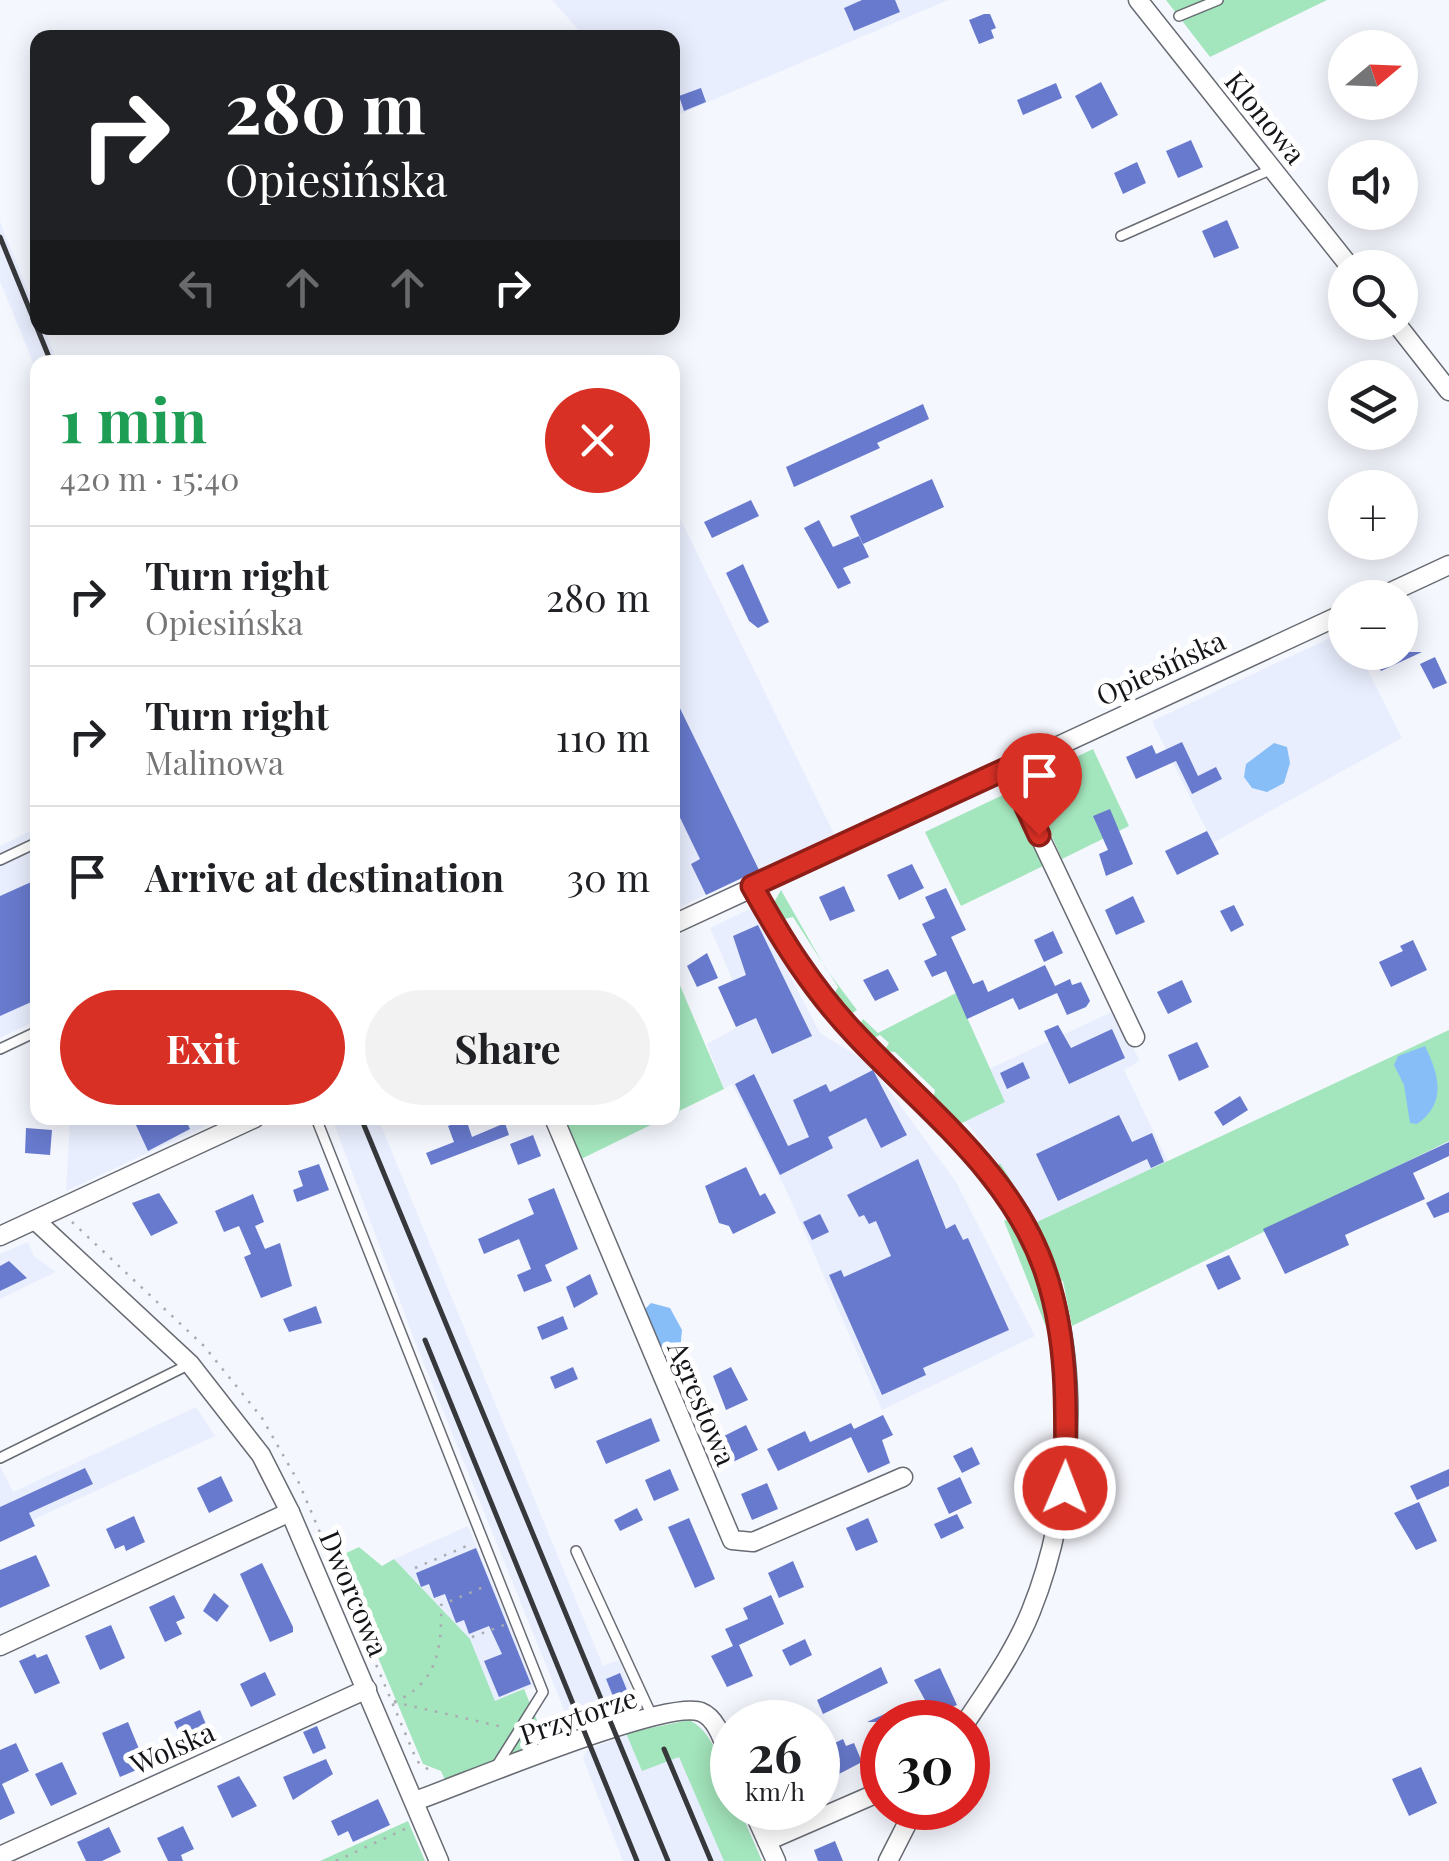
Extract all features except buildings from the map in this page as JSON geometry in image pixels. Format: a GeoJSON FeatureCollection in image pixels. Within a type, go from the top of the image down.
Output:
{"type":"FeatureCollection","features":[{"type":"Feature","properties":{"kind":"street","name":"Klonowa"},"geometry":{"type":"LineString","coordinates":[[1138,0],[1337,250]]}},
{"type":"Feature","properties":{"kind":"street"},"geometry":{"type":"LineString","coordinates":[[1408,340],[1449,391]]}},
{"type":"Feature","properties":{"kind":"street"},"geometry":{"type":"LineString","coordinates":[[1417,580],[1449,565]]}},
{"type":"Feature","properties":{"kind":"street","name":"Opiesińska"},"geometry":{"type":"LineString","coordinates":[[680,921],[1328,620]]}},
{"type":"Feature","properties":{"kind":"street"},"geometry":{"type":"LineString","coordinates":[[1008,768],[1135,1037]]}},
{"type":"Feature","properties":{"kind":"street"},"geometry":{"type":"LineString","coordinates":[[752,886],[785,947],[817,990],[964,1142],[1010,1199],[1047,1276],[1061,1336],[1067,1394],[1065,1488],[1058,1528],[1030,1613],[980,1700]]}},
{"type":"Feature","properties":{"kind":"street"},"geometry":{"type":"LineString","coordinates":[[0,1236],[240,1125]]}},
{"type":"Feature","properties":{"kind":"street","name":"Agrestowa"},"geometry":{"type":"LineString","coordinates":[[557,1125],[732,1540],[753,1542],[903,1477]]}},
{"type":"Feature","properties":{"kind":"street","name":"Dworcowa"},"geometry":{"type":"LineString","coordinates":[[35,1220],[190,1364],[261,1455],[290,1512],[440,1861]]}},
{"type":"Feature","properties":{"kind":"street"},"geometry":{"type":"LineString","coordinates":[[0,1646],[290,1512]]}},
{"type":"Feature","properties":{"kind":"street","name":"Wolska"},"geometry":{"type":"LineString","coordinates":[[0,1856],[366,1689]]}},
{"type":"Feature","properties":{"kind":"street","name":"Przytorze"},"geometry":{"type":"LineString","coordinates":[[415,1802],[653,1718],[686,1711],[706,1714],[710,1722]]}},
{"type":"Feature","properties":{"kind":"street"},"geometry":{"type":"LineString","coordinates":[[767,1841],[860,1800]]}},
{"type":"Feature","properties":{"kind":"street"},"geometry":{"type":"LineString","coordinates":[[762,1830],[776,1861]]}},
{"type":"Feature","properties":{"kind":"street"},"geometry":{"type":"LineString","coordinates":[[888,1861],[904,1830]]}},
{"type":"Feature","properties":{"kind":"lane"},"geometry":{"type":"LineString","coordinates":[[1179,16],[1213,1]]}},
{"type":"Feature","properties":{"kind":"lane"},"geometry":{"type":"LineString","coordinates":[[1121,236],[1272,169]]}},
{"type":"Feature","properties":{"kind":"lane"},"geometry":{"type":"LineString","coordinates":[[0,860],[30,846]]}},
{"type":"Feature","properties":{"kind":"lane"},"geometry":{"type":"LineString","coordinates":[[0,1049],[30,1036]]}},
{"type":"Feature","properties":{"kind":"lane"},"geometry":{"type":"LineString","coordinates":[[319,1125],[543,1692],[492,1773]]}},
{"type":"Feature","properties":{"kind":"lane"},"geometry":{"type":"LineString","coordinates":[[0,1458],[190,1364]]}},
{"type":"Feature","properties":{"kind":"lane"},"geometry":{"type":"LineString","coordinates":[[576,1551],[653,1718]]}},
{"type":"Feature","properties":{"kind":"path"},"geometry":{"type":"LineString","coordinates":[[415,1568],[484,1538]]}},
{"type":"Feature","properties":{"kind":"path"},"geometry":{"type":"LineString","coordinates":[[501,1580],[441,1604],[442,1643],[432,1673],[414,1693],[392,1702],[519,1730]]}},
{"type":"Feature","properties":{"kind":"path"},"geometry":{"type":"LineString","coordinates":[[472,1637],[516,1620]]}},
{"type":"Feature","properties":{"kind":"path"},"geometry":{"type":"LineString","coordinates":[[336,1861],[424,1822]]}},
{"type":"Feature","properties":{"kind":"shaded area"},"geometry":{"type":"Polygon","coordinates":[[[552,0],[948,0],[680,114],[680,30],[579,30],[552,0]]]}},
{"type":"Feature","properties":{"kind":"shaded area"},"geometry":{"type":"Polygon","coordinates":[[[0,222],[30,296],[30,335],[47,335],[55,355],[30,355],[0,281],[0,222]]]}},
{"type":"Feature","properties":{"kind":"shaded area"},"geometry":{"type":"Polygon","coordinates":[[[680,518],[834,834],[680,907],[680,518]]]}},
{"type":"Feature","properties":{"kind":"shaded area"},"geometry":{"type":"Polygon","coordinates":[[[1328,639],[1328,670],[1368,670],[1402,738],[1213,843],[1152,721],[1328,639]]]}},
{"type":"Feature","properties":{"kind":"shaded area"},"geometry":{"type":"Polygon","coordinates":[[[30,831],[30,1023],[0,1038],[0,846],[30,831]]]}},
{"type":"Feature","properties":{"kind":"shaded area"},"geometry":{"type":"Polygon","coordinates":[[[754,907],[820,1033],[870,1064],[956,1182],[1035,1336],[882,1410],[788,1194],[732,1084],[724,1089],[707,1044],[750,1020],[710,928],[754,907]]]}},
{"type":"Feature","properties":{"kind":"shaded area"},"geometry":{"type":"Polygon","coordinates":[[[1114,1011],[1140,1061],[1124,1070],[1168,1162],[1037,1222],[1009,1177],[965,1121],[1005,1102],[989,1069],[1114,1011]]]}},
{"type":"Feature","properties":{"kind":"shaded area"},"geometry":{"type":"Polygon","coordinates":[[[70,1125],[208,1125],[66,1191],[70,1125]]]}},
{"type":"Feature","properties":{"kind":"shaded area"},"geometry":{"type":"Polygon","coordinates":[[[335,1125],[381,1125],[603,1666],[619,1660],[638,1707],[580,1731],[569,1722],[414,1339],[335,1125]]]}},
{"type":"Feature","properties":{"kind":"shaded area"},"geometry":{"type":"Polygon","coordinates":[[[28,1242],[34,1256],[56,1272],[0,1299],[0,1254],[28,1242]]]}},
{"type":"Feature","properties":{"kind":"shaded area"},"geometry":{"type":"Polygon","coordinates":[[[196,1407],[215,1436],[0,1535],[0,1466],[13,1492],[196,1407]]]}},
{"type":"Feature","properties":{"kind":"shaded area"},"geometry":{"type":"Polygon","coordinates":[[[468,1526],[536,1686],[495,1701],[470,1639],[394,1559],[468,1526]]]}},
{"type":"Feature","properties":{"kind":"shaded area"},"geometry":{"type":"Polygon","coordinates":[[[696,1723],[710,1741],[710,1830],[749,1830],[762,1861],[623,1861],[583,1758],[587,1750],[622,1736],[696,1723]]]}},
{"type":"Feature","properties":{"kind":"green space"},"geometry":{"type":"Polygon","coordinates":[[[1166,0],[1327,0],[1210,57],[1166,0]]]}},
{"type":"Feature","properties":{"kind":"green space"},"geometry":{"type":"Polygon","coordinates":[[[1093,749],[1129,826],[1062,859],[1029,785],[1032,778],[1093,749]]]}},
{"type":"Feature","properties":{"kind":"green space"},"geometry":{"type":"Polygon","coordinates":[[[1007,793],[1043,866],[961,906],[925,832],[1007,793]]]}},
{"type":"Feature","properties":{"kind":"green space"},"geometry":{"type":"Polygon","coordinates":[[[781,890],[823,963],[793,917],[780,920],[772,906],[781,890]]]}},
{"type":"Feature","properties":{"kind":"green space"},"geometry":{"type":"Polygon","coordinates":[[[829,973],[857,1010],[851,1014],[832,998],[838,987],[829,973]]]}},
{"type":"Feature","properties":{"kind":"green space"},"geometry":{"type":"Polygon","coordinates":[[[680,985],[724,1089],[680,1110],[680,985]]]}},
{"type":"Feature","properties":{"kind":"green space"},"geometry":{"type":"Polygon","coordinates":[[[956,993],[1005,1102],[962,1123],[956,1123],[933,1100],[935,1090],[895,1052],[884,1051],[889,1043],[880,1035],[872,1039],[859,1026],[863,1019],[878,1033],[956,993]]]}},
{"type":"Feature","properties":{"kind":"green space"},"geometry":{"type":"Polygon","coordinates":[[[1449,1030],[1449,1141],[1072,1326],[1063,1281],[1055,1280],[996,1169],[1000,1163],[1037,1222],[1449,1030]]]}},
{"type":"Feature","properties":{"kind":"green space"},"geometry":{"type":"Polygon","coordinates":[[[565,1125],[651,1125],[579,1160],[565,1125]]]}},
{"type":"Feature","properties":{"kind":"green space"},"geometry":{"type":"Polygon","coordinates":[[[1011,1218],[1038,1269],[1056,1352],[1004,1221],[1011,1218]]]}},
{"type":"Feature","properties":{"kind":"green space"},"geometry":{"type":"Polygon","coordinates":[[[359,1547],[382,1566],[394,1559],[470,1639],[495,1701],[524,1689],[546,1742],[445,1780],[441,1771],[423,1764],[336,1558],[359,1547]]]}},
{"type":"Feature","properties":{"kind":"green space"},"geometry":{"type":"Polygon","coordinates":[[[689,1720],[706,1735],[710,1740],[710,1829],[679,1757],[642,1771],[626,1733],[689,1720]]]}},
{"type":"Feature","properties":{"kind":"green space"},"geometry":{"type":"Polygon","coordinates":[[[408,1821],[425,1861],[320,1861],[408,1821]]]}},
{"type":"Feature","properties":{"kind":"green space"},"geometry":{"type":"Polygon","coordinates":[[[711,1830],[749,1830],[762,1861],[724,1861],[711,1830]]]}},
{"type":"Feature","properties":{"kind":"water"},"geometry":{"type":"Polygon","coordinates":[[[1274,743],[1287,747],[1290,763],[1284,783],[1267,792],[1252,788],[1244,777],[1246,764],[1274,743]]]}},
{"type":"Feature","properties":{"kind":"water"},"geometry":{"type":"Polygon","coordinates":[[[1425,1046],[1438,1088],[1427,1116],[1417,1124],[1410,1123],[1404,1085],[1394,1065],[1398,1056],[1425,1046]]]}},
{"type":"Feature","properties":{"kind":"water"},"geometry":{"type":"Polygon","coordinates":[[[651,1303],[670,1308],[682,1330],[680,1351],[668,1353],[657,1348],[644,1310],[651,1303]]]}},
{"type":"Feature","properties":{"kind":"railway"},"geometry":{"type":"LineString","coordinates":[[0,237],[30,311]]}},
{"type":"Feature","properties":{"kind":"railway"},"geometry":{"type":"LineString","coordinates":[[40,335],[48,355]]}},
{"type":"Feature","properties":{"kind":"railway"},"geometry":{"type":"LineString","coordinates":[[364,1125],[668,1861]]}},
{"type":"Feature","properties":{"kind":"railway"},"geometry":{"type":"LineString","coordinates":[[425,1340],[637,1861]]}},
{"type":"Feature","properties":{"kind":"railway"},"geometry":{"type":"LineString","coordinates":[[664,1749],[711,1861]]}},
{"type":"Feature","properties":{"kind":"route"},"geometry":{"type":"LineString","coordinates":[[1039,835],[1008,768],[752,886],[785,947],[817,990],[855,1034],[964,1142],[1010,1199],[1047,1276],[1061,1336],[1067,1394],[1065,1488]]}}]}
